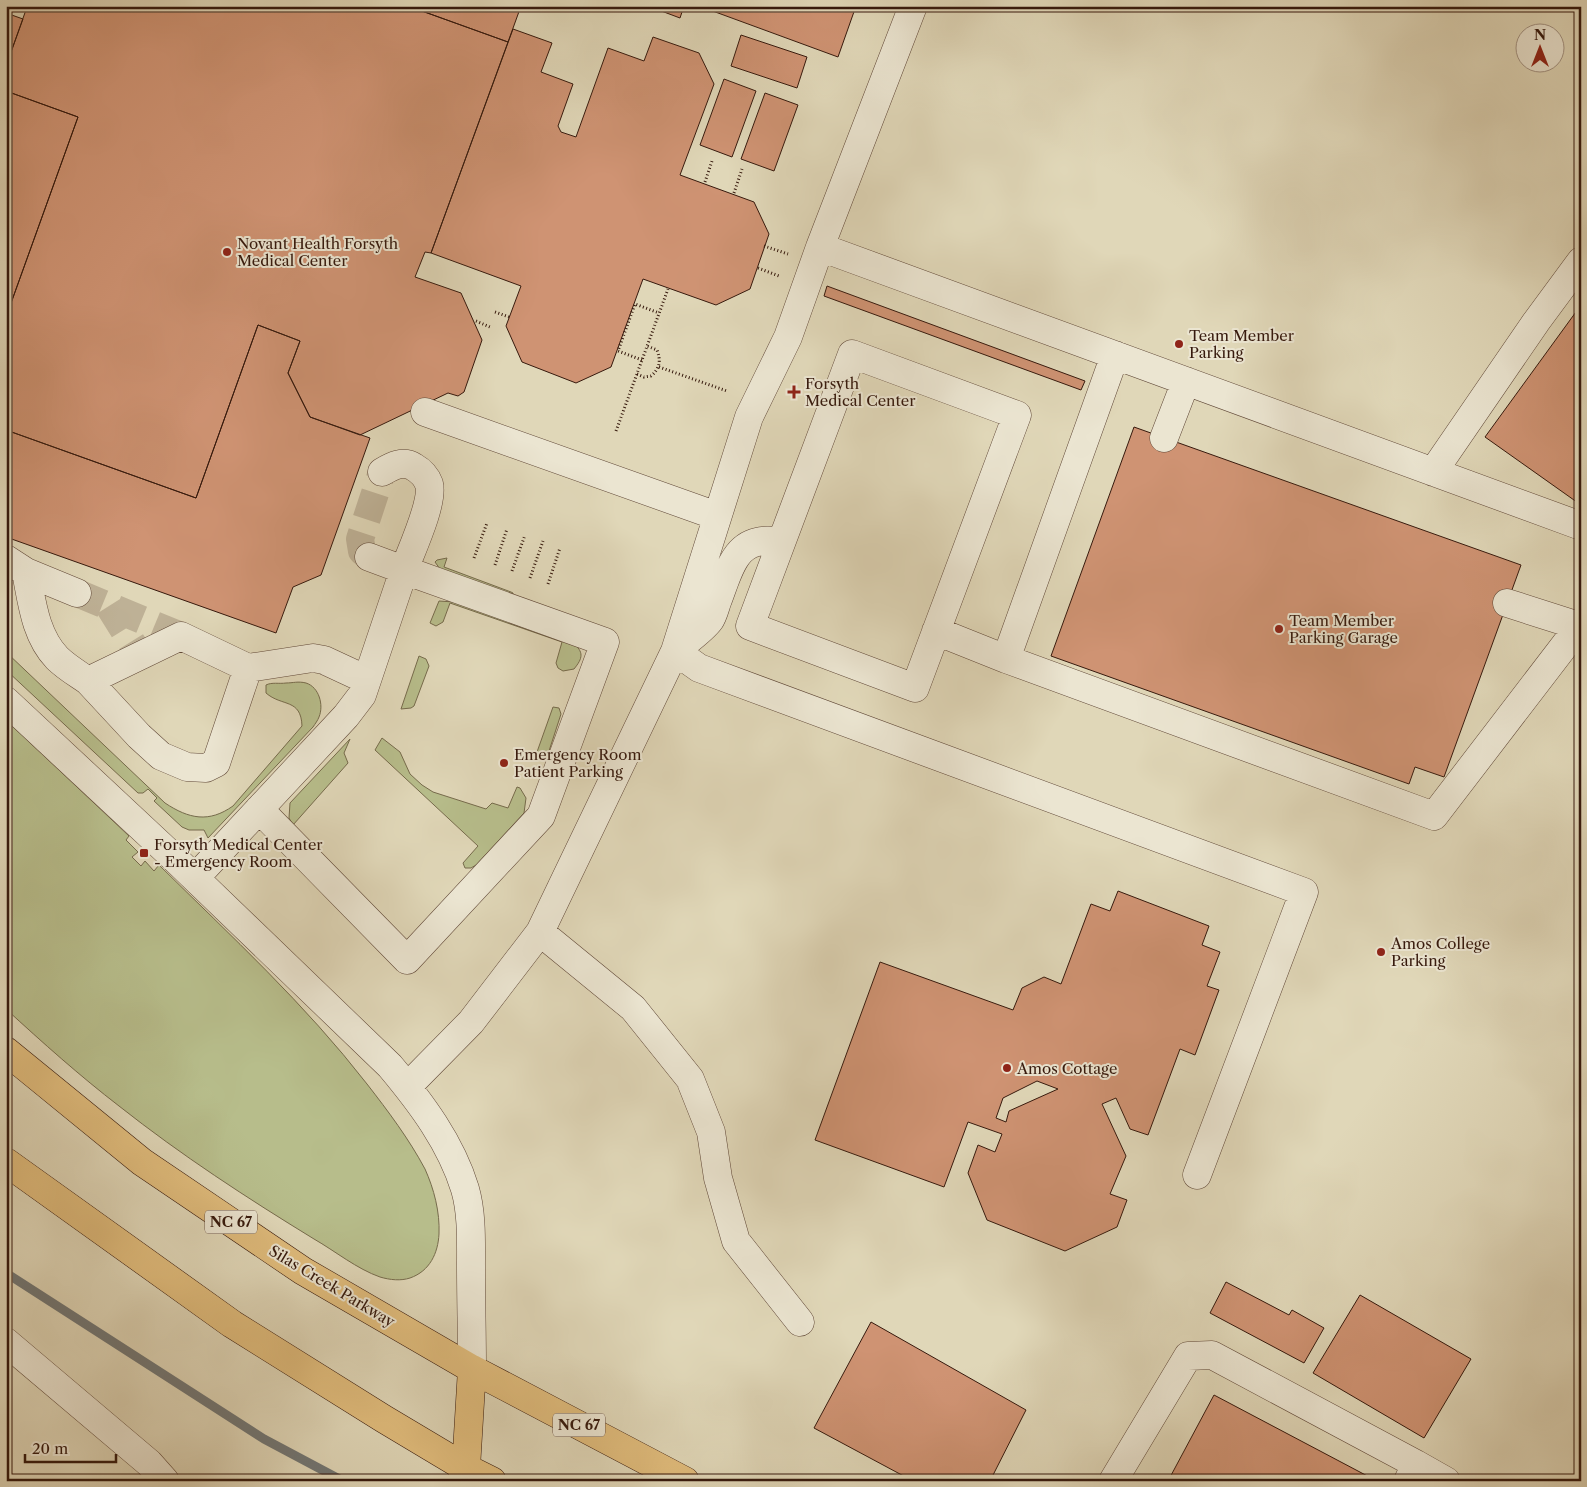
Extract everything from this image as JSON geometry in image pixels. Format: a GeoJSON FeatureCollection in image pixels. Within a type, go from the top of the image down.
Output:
{"type":"FeatureCollection","features":[{"type":"Feature","properties":{"kind":"main road","name":"Silas Creek Parkway"},"geometry":{"type":"LineString","coordinates":[[6,1051],[142,1162],[303,1271],[472,1369],[685,1481]]}},
{"type":"Feature","properties":{"kind":"main road"},"geometry":{"type":"LineString","coordinates":[[6,1162],[232,1324],[466,1477],[492,1481]]}},
{"type":"Feature","properties":{"kind":"main road"},"geometry":{"type":"LineString","coordinates":[[466,1477],[472,1369]]}},
{"type":"Feature","properties":{"kind":"lane"},"geometry":{"type":"LineString","coordinates":[[407,1086],[471,1022],[540,932],[674,651],[717,516],[744,478],[755,451],[781,377],[788,337],[820,247],[912,6]]}},
{"type":"Feature","properties":{"kind":"lane"},"geometry":{"type":"LineString","coordinates":[[820,247],[1581,526]]}},
{"type":"Feature","properties":{"kind":"lane"},"geometry":{"type":"LineString","coordinates":[[1433,472],[1536,322],[1581,261]]}},
{"type":"Feature","properties":{"kind":"lane"},"geometry":{"type":"LineString","coordinates":[[852,354],[1017,415],[936,632],[915,688],[750,626],[852,354]]}},
{"type":"Feature","properties":{"kind":"lane"},"geometry":{"type":"LineString","coordinates":[[1006,659],[1115,355]]}},
{"type":"Feature","properties":{"kind":"lane"},"geometry":{"type":"LineString","coordinates":[[1164,438],[1186,381]]}},
{"type":"Feature","properties":{"kind":"lane"},"geometry":{"type":"LineString","coordinates":[[425,412],[717,516]]}},
{"type":"Feature","properties":{"kind":"lane"},"geometry":{"type":"LineString","coordinates":[[195,878],[346,716],[362,694],[428,504],[429,486],[422,472],[410,464],[394,464],[382,472]]}},
{"type":"Feature","properties":{"kind":"lane"},"geometry":{"type":"LineString","coordinates":[[674,651],[710,620],[736,556],[746,546],[756,542],[772,540],[781,542]]}},
{"type":"Feature","properties":{"kind":"lane"},"geometry":{"type":"LineString","coordinates":[[259,809],[407,960],[541,816],[605,642],[369,557]]}},
{"type":"Feature","properties":{"kind":"lane"},"geometry":{"type":"LineString","coordinates":[[16,565],[77,593]]}},
{"type":"Feature","properties":{"kind":"lane"},"geometry":{"type":"LineString","coordinates":[[16,565],[45,643],[58,659],[88,681],[139,736],[162,756],[188,767],[206,768],[216,763],[248,668]]}},
{"type":"Feature","properties":{"kind":"lane"},"geometry":{"type":"LineString","coordinates":[[936,632],[1434,816],[1580,625],[1507,603]]}},
{"type":"Feature","properties":{"kind":"lane"},"geometry":{"type":"LineString","coordinates":[[88,681],[181,636],[248,668],[313,658],[324,660],[367,680]]}},
{"type":"Feature","properties":{"kind":"lane"},"geometry":{"type":"LineString","coordinates":[[674,651],[699,668],[1304,892],[1197,1176]]}},
{"type":"Feature","properties":{"kind":"lane"},"geometry":{"type":"LineString","coordinates":[[6,701],[195,878],[390,1066],[431,1120],[453,1157],[466,1191],[471,1230],[472,1369]]}},
{"type":"Feature","properties":{"kind":"lane"},"geometry":{"type":"LineString","coordinates":[[540,932],[633,1008],[690,1079],[711,1132],[718,1178],[736,1241],[800,1322]]}},
{"type":"Feature","properties":{"kind":"lane"},"geometry":{"type":"LineString","coordinates":[[6,1342],[150,1463],[165,1481]]}},
{"type":"Feature","properties":{"kind":"lane"},"geometry":{"type":"LineString","coordinates":[[1113,1481],[1188,1356],[1212,1355],[1412,1472],[1446,1481]]}},
{"type":"Feature","properties":{"kind":"path"},"geometry":{"type":"LineString","coordinates":[[705,182],[712,161]]}},
{"type":"Feature","properties":{"kind":"path"},"geometry":{"type":"LineString","coordinates":[[734,193],[742,169]]}},
{"type":"Feature","properties":{"kind":"path"},"geometry":{"type":"LineString","coordinates":[[764,246],[790,254]]}},
{"type":"Feature","properties":{"kind":"path"},"geometry":{"type":"LineString","coordinates":[[758,268],[782,277]]}},
{"type":"Feature","properties":{"kind":"path"},"geometry":{"type":"LineString","coordinates":[[616,431],[668,289]]}},
{"type":"Feature","properties":{"kind":"path"},"geometry":{"type":"LineString","coordinates":[[642,360],[618,351],[635,304],[659,313]]}},
{"type":"Feature","properties":{"kind":"path"},"geometry":{"type":"LineString","coordinates":[[494,312],[509,317]]}},
{"type":"Feature","properties":{"kind":"path"},"geometry":{"type":"LineString","coordinates":[[476,321],[490,327]]}},
{"type":"Feature","properties":{"kind":"path"},"geometry":{"type":"LineString","coordinates":[[636,374],[644,377],[651,376],[659,367],[657,350],[647,346]]}},
{"type":"Feature","properties":{"kind":"path"},"geometry":{"type":"LineString","coordinates":[[659,367],[726,392]]}},
{"type":"Feature","properties":{"kind":"path"},"geometry":{"type":"LineString","coordinates":[[474,558],[487,523]]}},
{"type":"Feature","properties":{"kind":"path"},"geometry":{"type":"LineString","coordinates":[[494,565],[507,529]]}},
{"type":"Feature","properties":{"kind":"path"},"geometry":{"type":"LineString","coordinates":[[512,572],[525,535]]}},
{"type":"Feature","properties":{"kind":"path"},"geometry":{"type":"LineString","coordinates":[[530,578],[543,542]]}},
{"type":"Feature","properties":{"kind":"path"},"geometry":{"type":"LineString","coordinates":[[548,584],[560,548]]}},
{"type":"Feature","properties":{"kind":"green space"},"geometry":{"type":"Polygon","coordinates":[[[447,558],[444,567],[511,592],[513,596],[440,569],[435,562],[447,558]]]}},
{"type":"Feature","properties":{"kind":"green space"},"geometry":{"type":"Polygon","coordinates":[[[439,601],[454,602],[573,643],[581,652],[581,658],[574,669],[563,671],[558,668],[556,663],[562,642],[450,603],[443,622],[436,626],[430,623],[439,601]]]}},
{"type":"Feature","properties":{"kind":"green space"},"geometry":{"type":"Polygon","coordinates":[[[6,652],[165,803],[182,813],[199,817],[216,815],[233,806],[302,726],[298,711],[290,704],[266,693],[266,685],[273,683],[306,683],[317,692],[321,707],[318,719],[313,727],[208,838],[204,830],[189,830],[182,827],[154,801],[157,798],[148,789],[143,793],[138,793],[6,670],[6,652]]]}},
{"type":"Feature","properties":{"kind":"green space"},"geometry":{"type":"Polygon","coordinates":[[[419,656],[426,659],[429,666],[414,706],[401,709],[419,656]]]}},
{"type":"Feature","properties":{"kind":"green space"},"geometry":{"type":"Polygon","coordinates":[[[553,707],[559,708],[561,714],[549,751],[546,755],[540,756],[537,752],[553,707]]]}},
{"type":"Feature","properties":{"kind":"green space"},"geometry":{"type":"Polygon","coordinates":[[[6,720],[129,836],[126,840],[138,852],[132,857],[141,866],[145,861],[154,871],[159,865],[267,971],[318,1026],[383,1104],[419,1158],[431,1184],[436,1201],[439,1226],[437,1248],[432,1260],[423,1271],[403,1280],[371,1274],[289,1224],[215,1176],[142,1124],[104,1095],[6,1009],[6,720]]]}},
{"type":"Feature","properties":{"kind":"green space"},"geometry":{"type":"Polygon","coordinates":[[[382,738],[400,752],[410,774],[433,792],[486,809],[492,803],[508,808],[517,787],[520,788],[526,798],[524,813],[476,865],[471,868],[465,868],[463,863],[478,846],[375,750],[382,738]]]}},
{"type":"Feature","properties":{"kind":"green space"},"geometry":{"type":"Polygon","coordinates":[[[350,739],[344,753],[348,763],[293,825],[289,818],[290,803],[350,739]]]}},
{"type":"Feature","properties":{"kind":"building","name":"Novant Health Forsyth Medical Center"},"geometry":{"type":"Polygon","coordinates":[[[25,6],[408,6],[508,42],[431,253],[425,252],[415,277],[461,293],[482,340],[464,392],[458,396],[448,393],[360,435],[310,417],[288,373],[300,341],[258,325],[196,498],[6,430],[6,317],[78,117],[6,91],[6,66],[27,7],[25,6]]]}},
{"type":"Feature","properties":{"kind":"building"},"geometry":{"type":"Polygon","coordinates":[[[408,6],[521,6],[508,42],[408,6]]]}},
{"type":"Feature","properties":{"kind":"building"},"geometry":{"type":"Polygon","coordinates":[[[648,6],[684,6],[680,18],[648,6]]]}},
{"type":"Feature","properties":{"kind":"building"},"geometry":{"type":"Polygon","coordinates":[[[699,6],[856,6],[838,57],[699,6]]]}},
{"type":"Feature","properties":{"kind":"building"},"geometry":{"type":"Polygon","coordinates":[[[6,13],[23,19],[6,66],[6,13]]]}},
{"type":"Feature","properties":{"kind":"building"},"geometry":{"type":"Polygon","coordinates":[[[513,29],[552,43],[541,72],[573,84],[558,126],[561,132],[576,137],[608,48],[644,61],[653,37],[699,53],[714,84],[680,175],[754,202],[769,234],[750,289],[716,305],[643,279],[611,367],[576,383],[522,362],[506,326],[521,286],[431,253],[513,29]]]}},
{"type":"Feature","properties":{"kind":"building"},"geometry":{"type":"Polygon","coordinates":[[[741,35],[807,57],[797,88],[731,66],[741,35]]]}},
{"type":"Feature","properties":{"kind":"building"},"geometry":{"type":"Polygon","coordinates":[[[724,79],[756,91],[732,157],[700,145],[724,79]]]}},
{"type":"Feature","properties":{"kind":"building"},"geometry":{"type":"Polygon","coordinates":[[[6,91],[78,117],[6,317],[6,91]]]}},
{"type":"Feature","properties":{"kind":"building"},"geometry":{"type":"Polygon","coordinates":[[[765,93],[798,105],[774,171],[741,159],[765,93]]]}},
{"type":"Feature","properties":{"kind":"building"},"geometry":{"type":"Polygon","coordinates":[[[827,286],[1085,381],[1081,390],[824,296],[827,286]]]}},
{"type":"Feature","properties":{"kind":"building"},"geometry":{"type":"Polygon","coordinates":[[[1581,305],[1581,505],[1485,437],[1581,305]]]}},
{"type":"Feature","properties":{"kind":"building"},"geometry":{"type":"Polygon","coordinates":[[[258,325],[300,341],[288,373],[310,417],[370,438],[321,575],[293,587],[276,633],[6,537],[6,430],[196,498],[258,325]]]}},
{"type":"Feature","properties":{"kind":"building","name":"Team Member Parking Garage"},"geometry":{"type":"Polygon","coordinates":[[[1134,427],[1521,565],[1444,777],[1415,767],[1409,784],[1051,656],[1134,427]]]}},
{"type":"Feature","properties":{"kind":"building","name":"Amos Cottage"},"geometry":{"type":"Polygon","coordinates":[[[1118,891],[1209,926],[1202,945],[1220,952],[1207,986],[1219,990],[1195,1055],[1180,1049],[1148,1135],[1130,1129],[1116,1098],[1102,1104],[1126,1156],[1110,1194],[1127,1200],[1117,1227],[1065,1251],[987,1220],[968,1173],[978,1145],[995,1152],[1002,1134],[968,1122],[944,1187],[815,1140],[880,962],[1013,1010],[1022,988],[1044,977],[1061,984],[1091,904],[1110,911],[1118,891]],[[1037,1081],[1003,1098],[996,1118],[1006,1122],[1009,1111],[1058,1089],[1037,1081]]]}},
{"type":"Feature","properties":{"kind":"building"},"geometry":{"type":"Polygon","coordinates":[[[1226,1282],[1289,1315],[1292,1310],[1324,1328],[1304,1363],[1210,1313],[1226,1282]]]}},
{"type":"Feature","properties":{"kind":"building"},"geometry":{"type":"Polygon","coordinates":[[[1360,1295],[1471,1359],[1424,1438],[1313,1373],[1360,1295]]]}},
{"type":"Feature","properties":{"kind":"building"},"geometry":{"type":"Polygon","coordinates":[[[871,1322],[1026,1410],[990,1481],[913,1481],[814,1428],[871,1322]]]}},
{"type":"Feature","properties":{"kind":"building"},"geometry":{"type":"Polygon","coordinates":[[[1214,1395],[1375,1480],[1168,1481],[1214,1395]]]}},
{"type":"Feature","properties":{"kind":"waterway"},"geometry":{"type":"LineString","coordinates":[[6,1273],[264,1439],[343,1481]]}},
{"type":"Feature","properties":{"kind":"tunnel"},"geometry":{"type":"LineString","coordinates":[[369,557],[362,551],[360,539],[382,472]]}},
{"type":"Feature","properties":{"kind":"tunnel"},"geometry":{"type":"LineString","coordinates":[[77,593],[181,636]]}},
{"type":"Feature","properties":{"kind":"tunnel"},"geometry":{"type":"LineString","coordinates":[[109,606],[140,656]]}},
{"type":"Feature","properties":{"kind":"place","name":"Novant Health Forsyth Medical Center"},"geometry":{"type":"Point","coordinates":[227,252]}},
{"type":"Feature","properties":{"kind":"place","name":"Team Member Parking"},"geometry":{"type":"Point","coordinates":[1179,344]}},
{"type":"Feature","properties":{"kind":"place","name":"Forsyth Medical Center"},"geometry":{"type":"Point","coordinates":[794,392]}},
{"type":"Feature","properties":{"kind":"place","name":"Team Member Parking Garage"},"geometry":{"type":"Point","coordinates":[1279,629]}},
{"type":"Feature","properties":{"kind":"place","name":"Emergency Room Patient Parking"},"geometry":{"type":"Point","coordinates":[504,763]}},
{"type":"Feature","properties":{"kind":"place","name":"Forsyth Medical Center - Emergency Room"},"geometry":{"type":"Point","coordinates":[144,853]}},
{"type":"Feature","properties":{"kind":"place","name":"Amos College Parking"},"geometry":{"type":"Point","coordinates":[1381,952]}},
{"type":"Feature","properties":{"kind":"place","name":"Amos Cottage"},"geometry":{"type":"Point","coordinates":[1007,1068]}}]}
